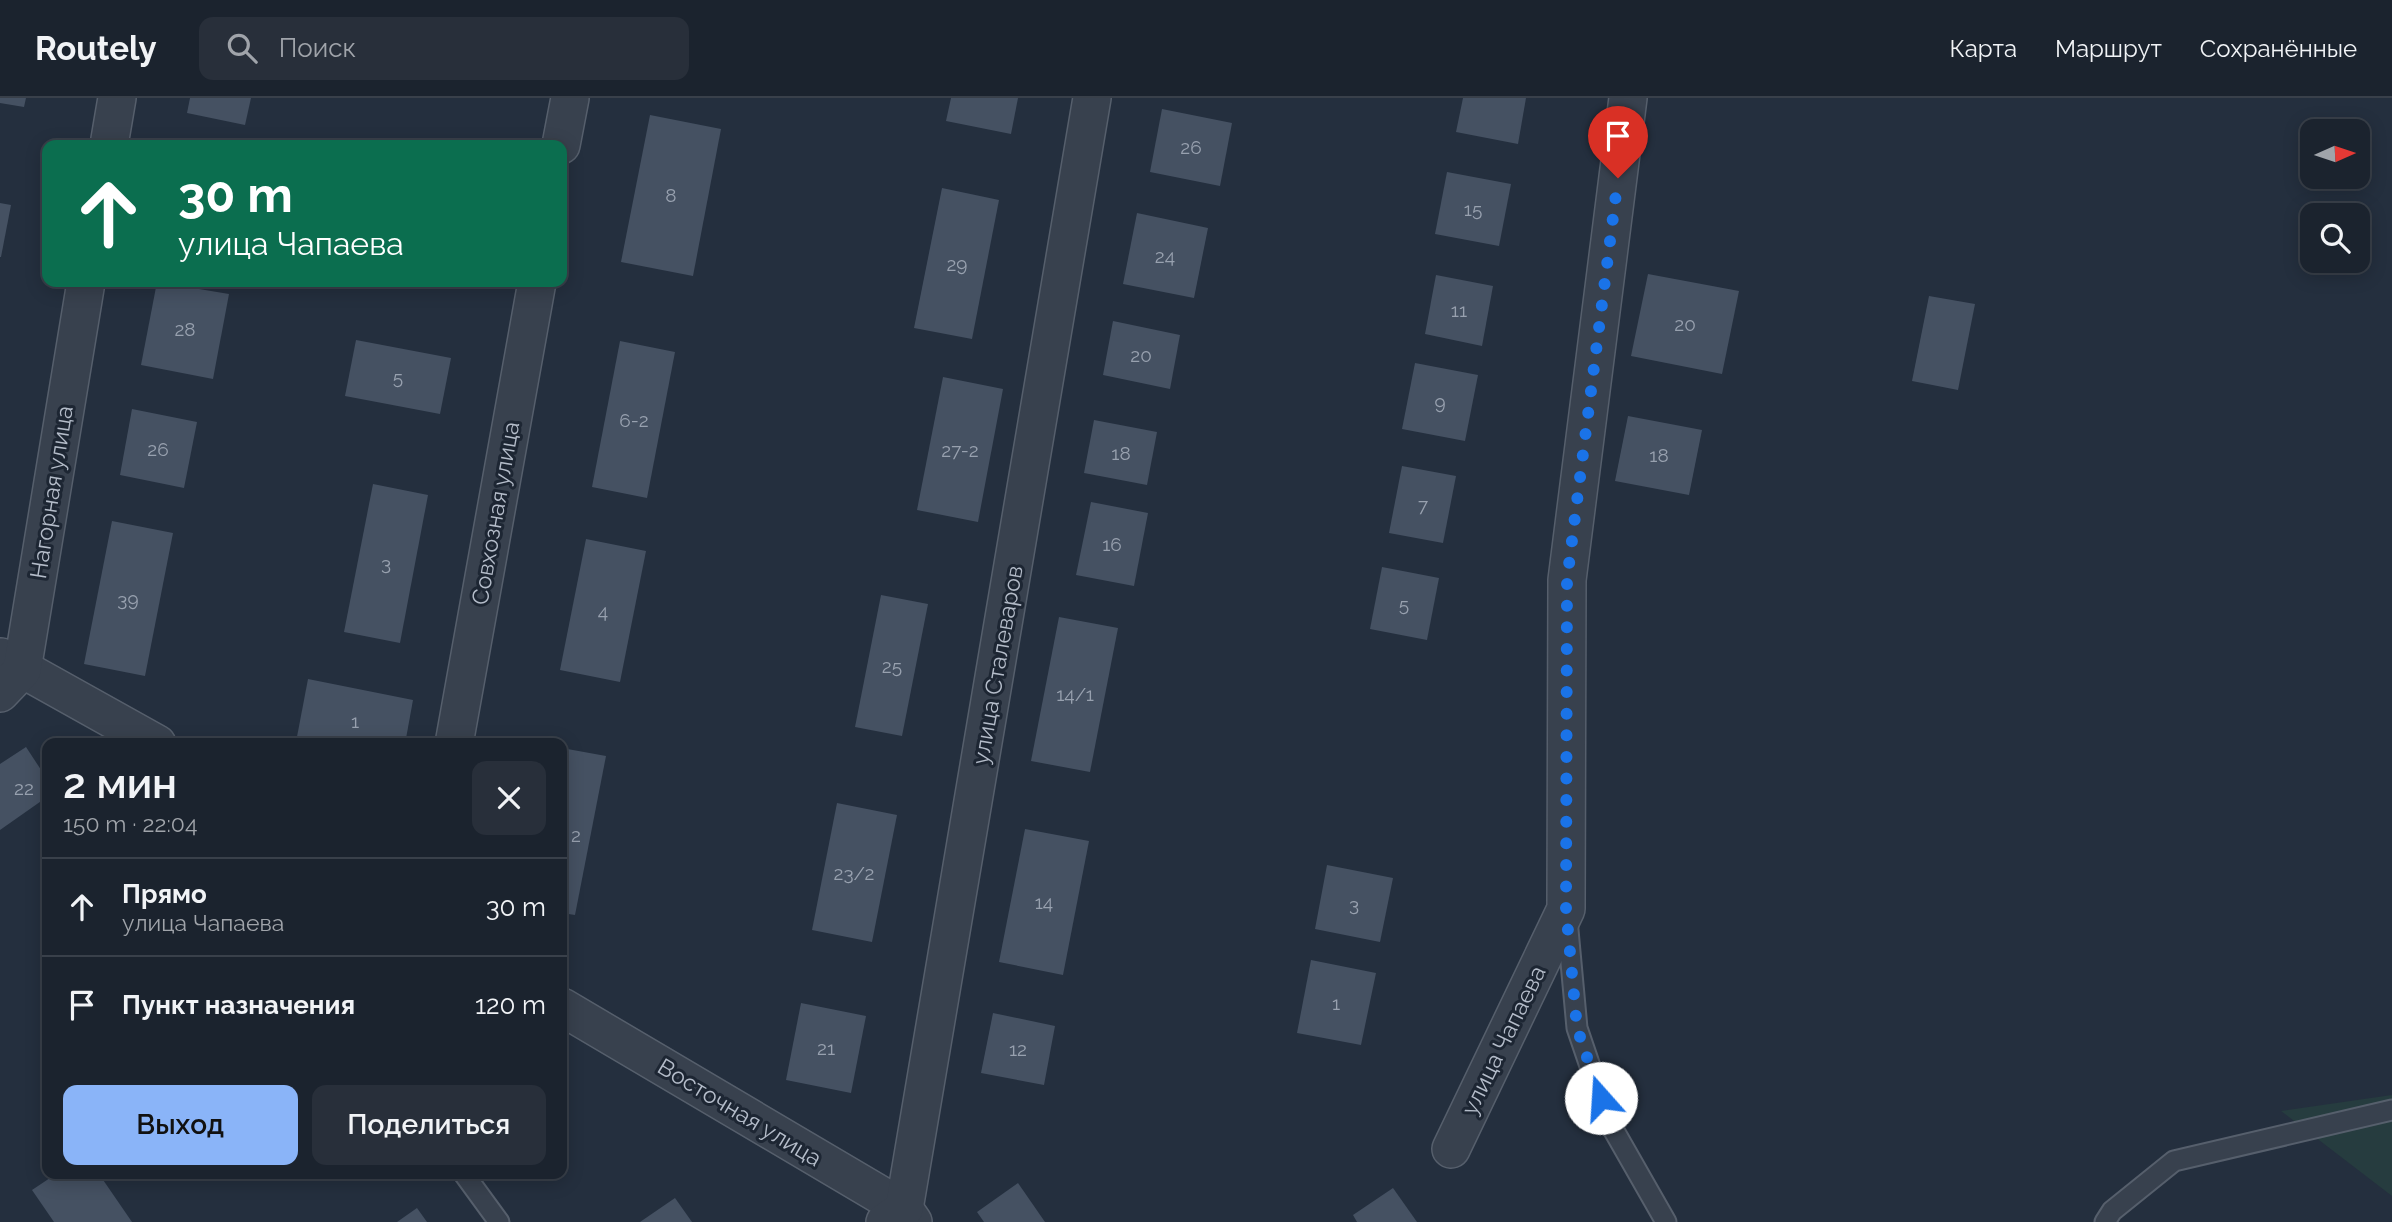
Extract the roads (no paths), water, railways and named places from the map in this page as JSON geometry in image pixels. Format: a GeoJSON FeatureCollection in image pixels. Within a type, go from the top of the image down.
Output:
{"type":"FeatureCollection","features":[{"type":"Feature","properties":{"kind":"street"},"geometry":{"type":"LineString","coordinates":[[110,140],[117,98]]}},
{"type":"Feature","properties":{"kind":"street"},"geometry":{"type":"LineString","coordinates":[[562,140],[570,98]]}},
{"type":"Feature","properties":{"kind":"street","name":"улица Сталеваров"},"geometry":{"type":"LineString","coordinates":[[901,1218],[1092,98]]}},
{"type":"Feature","properties":{"kind":"street","name":"улица Чапаева"},"geometry":{"type":"LineString","coordinates":[[1451,1149],[1566,909],[1567,580],[1628,98]]}},
{"type":"Feature","properties":{"kind":"street","name":"Нагорная улица"},"geometry":{"type":"LineString","coordinates":[[7,673],[85,287]]}},
{"type":"Feature","properties":{"kind":"street","name":"Совхозная улица"},"geometry":{"type":"LineString","coordinates":[[455,738],[536,287]]}},
{"type":"Feature","properties":{"kind":"street"},"geometry":{"type":"LineString","coordinates":[[7,673],[145,738]]}},
{"type":"Feature","properties":{"kind":"street","name":"Восточная улица"},"geometry":{"type":"LineString","coordinates":[[567,1010],[901,1218]]}},
{"type":"Feature","properties":{"kind":"lane"},"geometry":{"type":"LineString","coordinates":[[1566,909],[1577,1028],[1609,1122],[1666,1222]]}},
{"type":"Feature","properties":{"kind":"lane"},"geometry":{"type":"LineString","coordinates":[[2105,1222],[2112,1211],[2174,1161],[2392,1110]]}},
{"type":"Feature","properties":{"kind":"lane"},"geometry":{"type":"LineString","coordinates":[[468,1179],[499,1222]]}}]}
